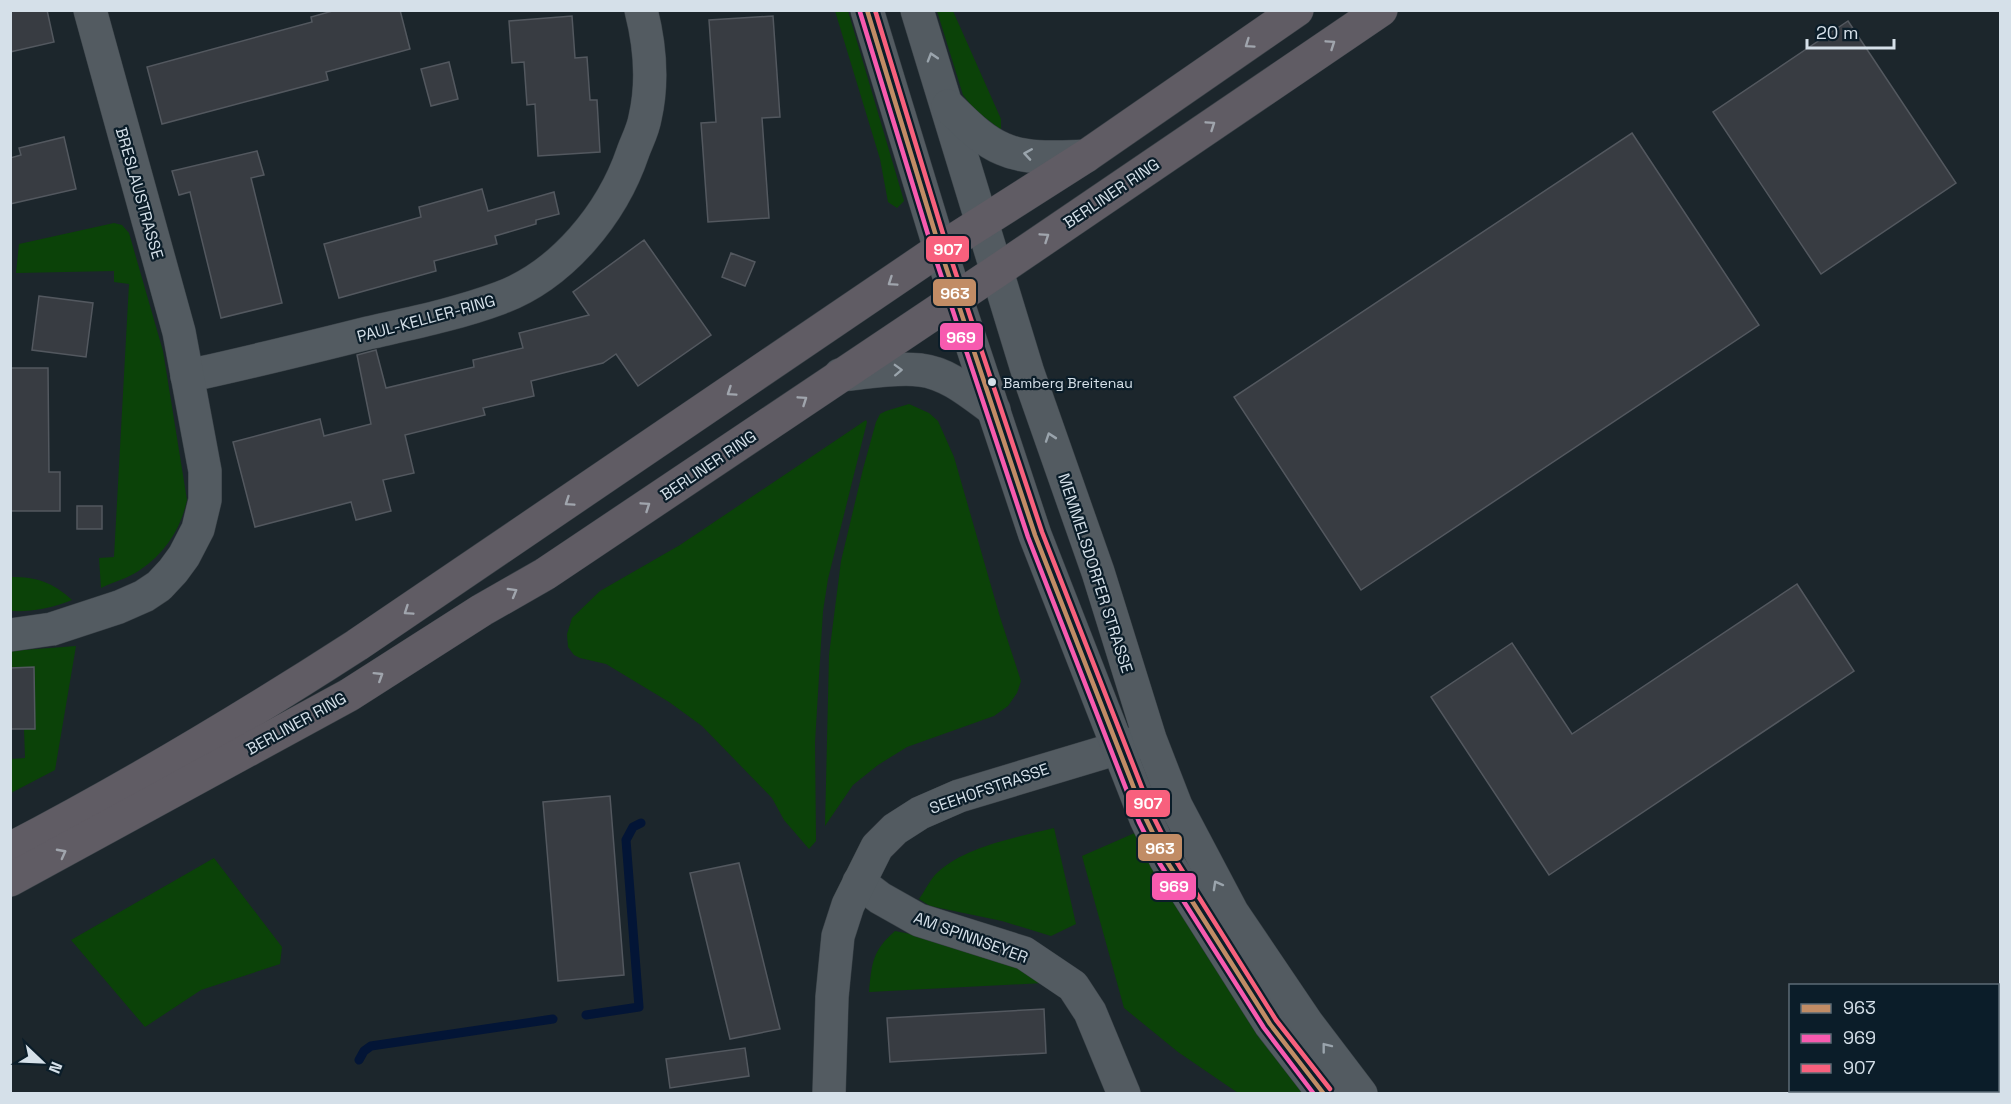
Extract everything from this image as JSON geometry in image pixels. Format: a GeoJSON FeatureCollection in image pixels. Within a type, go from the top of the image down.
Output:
{"type":"FeatureCollection","features":[{"type":"Feature","properties":{"kind":"main road","name":"BRESLAUSTRASSE"},"geometry":{"type":"LineString","coordinates":[[10,635],[52,629],[119,607],[136,600],[159,585],[184,556],[198,529],[205,500],[205,471],[179,332],[90,10]]}},
{"type":"Feature","properties":{"kind":"main road","name":"PAUL-KELLER-RING"},"geometry":{"type":"LineString","coordinates":[[187,376],[437,316],[501,298],[539,278],[564,259],[608,205],[630,164],[645,118],[650,69],[647,33],[641,10]]}},
{"type":"Feature","properties":{"kind":"main road"},"geometry":{"type":"LineString","coordinates":[[867,10],[940,249],[1035,535],[1146,819],[1166,860],[1270,1024],[1324,1094]]}},
{"type":"Feature","properties":{"kind":"main road","name":"MEMMELSDORFER STRASSE"},"geometry":{"type":"LineString","coordinates":[[917,10],[1028,373],[1098,572],[1150,739],[1176,806],[1232,912],[1307,1023],[1361,1094]]}},
{"type":"Feature","properties":{"kind":"main road","name":"BERLINER RING"},"geometry":{"type":"LineString","coordinates":[[10,849],[166,763],[270,702],[940,249],[1086,156],[1297,10]]}},
{"type":"Feature","properties":{"kind":"main road","name":"BERLINER RING"},"geometry":{"type":"LineString","coordinates":[[10,880],[349,695],[482,610],[544,574],[997,271],[1381,10]]}},
{"type":"Feature","properties":{"kind":"main road"},"geometry":{"type":"LineString","coordinates":[[946,104],[985,139],[1004,150],[1050,157],[1086,156]]}},
{"type":"Feature","properties":{"kind":"main road"},"geometry":{"type":"LineString","coordinates":[[840,375],[889,370],[922,370],[947,379],[994,410]]}},
{"type":"Feature","properties":{"kind":"main road","name":"SEEHOFSTRASSE"},"geometry":{"type":"LineString","coordinates":[[829,1094],[832,997],[838,936],[848,905],[877,848],[895,829],[920,813],[958,796],[1150,739]]}},
{"type":"Feature","properties":{"kind":"main road","name":"AM SPINNSEYER"},"geometry":{"type":"LineString","coordinates":[[859,882],[880,898],[919,920],[1024,953],[1073,986],[1090,1012],[1124,1094]]}},
{"type":"Feature","properties":{"kind":"green space"},"geometry":{"type":"Polygon","coordinates":[[[835,11],[848,11],[904,201],[897,208],[888,202],[880,159],[835,11]]]}},
{"type":"Feature","properties":{"kind":"green space"},"geometry":{"type":"Polygon","coordinates":[[[937,11],[953,11],[1001,119],[1001,130],[975,110],[963,95],[937,11]]]}},
{"type":"Feature","properties":{"kind":"green space"},"geometry":{"type":"Polygon","coordinates":[[[114,223],[122,225],[129,233],[163,351],[187,500],[181,521],[171,540],[157,556],[136,573],[101,588],[99,558],[114,557],[129,284],[114,282],[114,271],[16,273],[19,244],[114,223]]]}},
{"type":"Feature","properties":{"kind":"green space"},"geometry":{"type":"Polygon","coordinates":[[[909,404],[929,413],[938,421],[954,457],[1021,681],[1017,693],[1008,706],[994,716],[907,747],[878,765],[853,785],[825,826],[829,655],[841,561],[876,422],[880,414],[909,404]]]}},
{"type":"Feature","properties":{"kind":"green space"},"geometry":{"type":"Polygon","coordinates":[[[866,420],[828,579],[823,611],[815,742],[816,841],[809,849],[784,820],[772,798],[702,726],[669,702],[606,664],[574,655],[568,647],[567,634],[572,618],[600,591],[680,545],[866,420]]]}},
{"type":"Feature","properties":{"kind":"green space"},"geometry":{"type":"Polygon","coordinates":[[[11,577],[44,582],[72,600],[42,609],[11,611],[11,577]]]}},
{"type":"Feature","properties":{"kind":"green space"},"geometry":{"type":"Polygon","coordinates":[[[76,646],[55,770],[11,793],[11,759],[25,758],[24,729],[33,667],[11,668],[11,651],[76,646]]]}},
{"type":"Feature","properties":{"kind":"green space"},"geometry":{"type":"Polygon","coordinates":[[[1054,828],[1076,924],[1051,936],[1002,921],[930,906],[919,899],[935,875],[963,855],[1009,839],[1054,828]]]}},
{"type":"Feature","properties":{"kind":"green space"},"geometry":{"type":"Polygon","coordinates":[[[1137,832],[1219,974],[1258,1027],[1314,1093],[1238,1093],[1178,1052],[1124,1008],[1082,856],[1137,832]]]}},
{"type":"Feature","properties":{"kind":"green space"},"geometry":{"type":"Polygon","coordinates":[[[214,858],[282,947],[280,964],[201,990],[145,1027],[71,940],[214,858]]]}},
{"type":"Feature","properties":{"kind":"green space"},"geometry":{"type":"Polygon","coordinates":[[[895,931],[983,948],[1005,957],[1043,983],[869,992],[874,958],[887,938],[895,931]]]}},
{"type":"Feature","properties":{"kind":"building"},"geometry":{"type":"Polygon","coordinates":[[[10,10],[47,10],[54,42],[10,52],[10,10]]]}},
{"type":"Feature","properties":{"kind":"building"},"geometry":{"type":"Polygon","coordinates":[[[336,10],[400,10],[410,49],[326,72],[328,80],[162,124],[147,67],[312,22],[311,17],[336,10]]]}},
{"type":"Feature","properties":{"kind":"building"},"geometry":{"type":"Polygon","coordinates":[[[572,16],[575,58],[587,57],[590,100],[597,100],[600,152],[538,156],[535,104],[527,105],[524,62],[512,63],[509,21],[572,16]]]}},
{"type":"Feature","properties":{"kind":"building"},"geometry":{"type":"Polygon","coordinates":[[[773,16],[780,117],[762,118],[769,218],[708,222],[701,123],[716,122],[709,20],[773,16]]]}},
{"type":"Feature","properties":{"kind":"building"},"geometry":{"type":"Polygon","coordinates":[[[1848,21],[1956,183],[1821,274],[1713,112],[1848,21]]]}},
{"type":"Feature","properties":{"kind":"building"},"geometry":{"type":"Polygon","coordinates":[[[449,62],[458,99],[431,106],[421,69],[449,62]]]}},
{"type":"Feature","properties":{"kind":"building"},"geometry":{"type":"Polygon","coordinates":[[[1632,133],[1759,325],[1361,590],[1234,397],[1632,133]]]}},
{"type":"Feature","properties":{"kind":"building"},"geometry":{"type":"Polygon","coordinates":[[[64,137],[76,189],[10,204],[10,158],[21,155],[19,148],[64,137]]]}},
{"type":"Feature","properties":{"kind":"building"},"geometry":{"type":"Polygon","coordinates":[[[257,151],[264,175],[251,178],[282,303],[221,318],[190,192],[179,195],[172,171],[257,151]]]}},
{"type":"Feature","properties":{"kind":"building"},"geometry":{"type":"Polygon","coordinates":[[[482,189],[488,211],[554,192],[559,214],[536,220],[536,224],[495,236],[497,244],[434,261],[436,271],[339,298],[324,244],[421,217],[419,207],[482,189]]]}},
{"type":"Feature","properties":{"kind":"building"},"geometry":{"type":"Polygon","coordinates":[[[644,240],[711,335],[638,386],[616,354],[603,363],[531,381],[534,396],[483,408],[485,415],[405,435],[414,473],[383,480],[391,511],[356,520],[351,502],[255,527],[233,442],[320,419],[324,436],[371,424],[357,355],[376,350],[386,388],[474,367],[473,360],[523,348],[519,333],[589,315],[573,292],[644,240]]]}},
{"type":"Feature","properties":{"kind":"building"},"geometry":{"type":"Polygon","coordinates":[[[731,253],[755,262],[745,286],[722,277],[731,253]]]}},
{"type":"Feature","properties":{"kind":"building"},"geometry":{"type":"Polygon","coordinates":[[[39,296],[93,303],[86,357],[32,350],[39,296]]]}},
{"type":"Feature","properties":{"kind":"building"},"geometry":{"type":"Polygon","coordinates":[[[10,368],[48,368],[49,472],[60,472],[60,511],[10,511],[10,368]]]}},
{"type":"Feature","properties":{"kind":"building"},"geometry":{"type":"Polygon","coordinates":[[[77,506],[102,506],[102,529],[77,529],[77,506]]]}},
{"type":"Feature","properties":{"kind":"building"},"geometry":{"type":"Polygon","coordinates":[[[1797,584],[1854,671],[1549,875],[1431,697],[1512,643],[1572,734],[1797,584]]]}},
{"type":"Feature","properties":{"kind":"building"},"geometry":{"type":"Polygon","coordinates":[[[34,667],[35,729],[10,729],[10,668],[34,667]]]}},
{"type":"Feature","properties":{"kind":"building"},"geometry":{"type":"Polygon","coordinates":[[[610,796],[624,975],[558,981],[543,802],[610,796]]]}},
{"type":"Feature","properties":{"kind":"building"},"geometry":{"type":"Polygon","coordinates":[[[739,863],[780,1029],[730,1039],[690,873],[739,863]]]}},
{"type":"Feature","properties":{"kind":"building"},"geometry":{"type":"Polygon","coordinates":[[[1044,1009],[1046,1053],[890,1062],[887,1018],[1044,1009]]]}},
{"type":"Feature","properties":{"kind":"building"},"geometry":{"type":"Polygon","coordinates":[[[745,1048],[749,1076],[670,1088],[666,1059],[745,1048]]]}},
{"type":"Feature","properties":{"kind":"waterway"},"geometry":{"type":"LineString","coordinates":[[586,1015],[639,1007],[626,840],[633,827],[641,823]]}},
{"type":"Feature","properties":{"kind":"waterway"},"geometry":{"type":"LineString","coordinates":[[359,1060],[364,1051],[371,1046],[553,1019]]}},
{"type":"Feature","properties":{"kind":"transit line","name":"963"},"geometry":{"type":"LineString","coordinates":[[867,10],[940,249],[1035,535],[1146,819],[1166,860],[1270,1024],[1324,1094]]}},
{"type":"Feature","properties":{"kind":"transit line","name":"907"},"geometry":{"type":"LineString","coordinates":[[875,10],[947,247],[1042,532],[1153,816],[1173,856],[1276,1020],[1330,1089]]}},
{"type":"Feature","properties":{"kind":"transit line","name":"969"},"geometry":{"type":"LineString","coordinates":[[860,12],[933,251],[1028,537],[1139,822],[1160,864],[1264,1028],[1314,1094]]}},
{"type":"Feature","properties":{"kind":"place","name":"Bamberg Breitenau"},"geometry":{"type":"Point","coordinates":[992,382]}}]}
